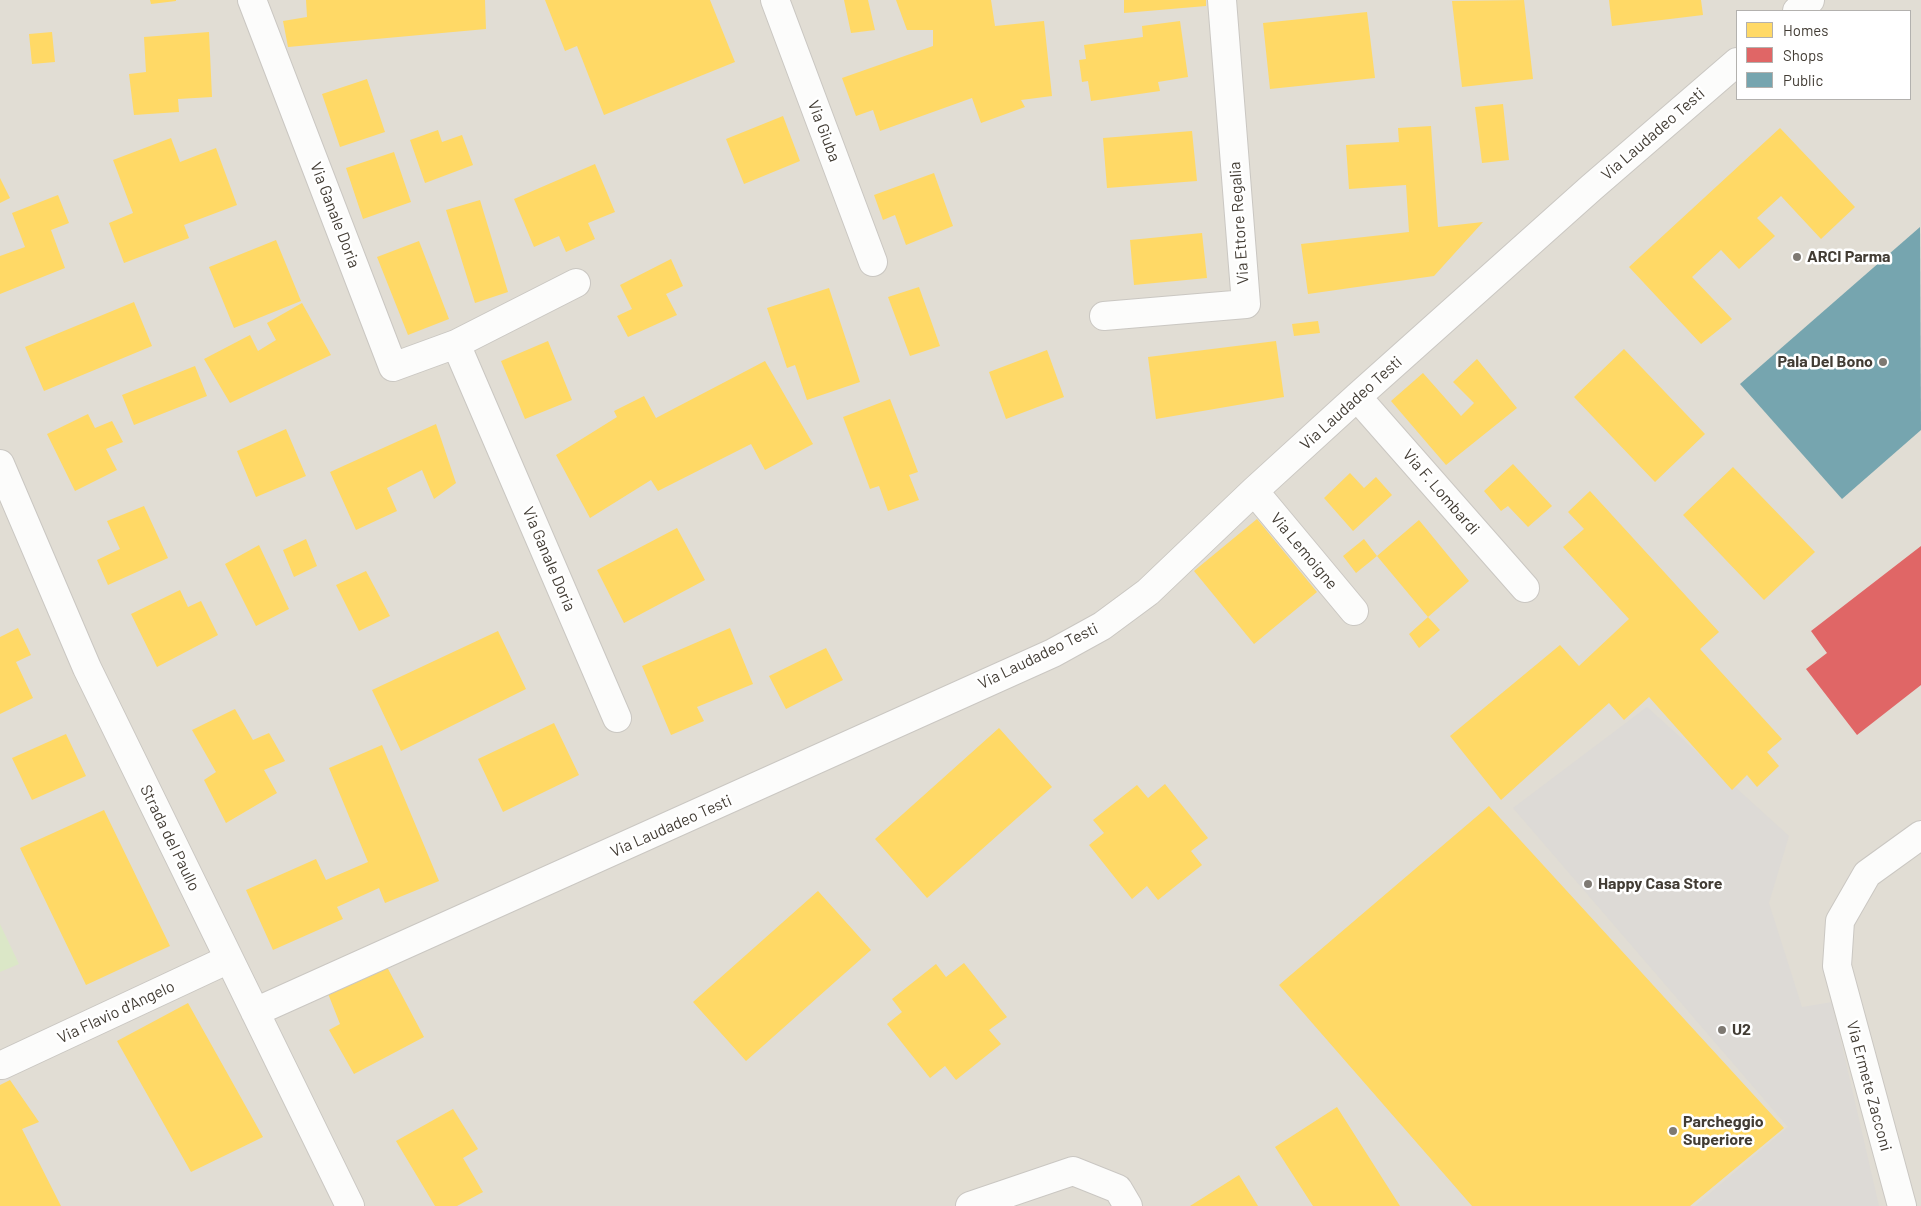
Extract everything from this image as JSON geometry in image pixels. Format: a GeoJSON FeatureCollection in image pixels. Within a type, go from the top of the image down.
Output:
{"type":"FeatureCollection","features":[{"type":"Feature","properties":{"kind":"street","name":"Via Ganale Doria"},"geometry":{"type":"LineString","coordinates":[[252,0],[393,367],[456,344],[576,283]]}},
{"type":"Feature","properties":{"kind":"street","name":"Via Giuba"},"geometry":{"type":"LineString","coordinates":[[775,0],[873,262]]}},
{"type":"Feature","properties":{"kind":"street","name":"Via Ettore Regalia"},"geometry":{"type":"LineString","coordinates":[[1104,316],[1246,304],[1222,0]]}},
{"type":"Feature","properties":{"kind":"street"},"geometry":{"type":"LineString","coordinates":[[1798,10],[1810,0]]}},
{"type":"Feature","properties":{"kind":"street","name":"Via Laudadeo Testi"},"geometry":{"type":"LineString","coordinates":[[255,1012],[1078,640],[1148,592],[1254,491],[1357,397],[1591,188],[1736,63]]}},
{"type":"Feature","properties":{"kind":"street","name":"Via Ganale Doria"},"geometry":{"type":"LineString","coordinates":[[456,344],[617,718]]}},
{"type":"Feature","properties":{"kind":"street","name":"Via F. Lombardi"},"geometry":{"type":"LineString","coordinates":[[1357,397],[1525,588]]}},
{"type":"Feature","properties":{"kind":"street","name":"Strada del Paullo"},"geometry":{"type":"LineString","coordinates":[[0,464],[83,659],[350,1206]]}},
{"type":"Feature","properties":{"kind":"street","name":"Via Lemoigne"},"geometry":{"type":"LineString","coordinates":[[1254,491],[1354,611]]}},
{"type":"Feature","properties":{"kind":"street","name":"Via Ermete Zacconi"},"geometry":{"type":"LineString","coordinates":[[1902,1206],[1837,966],[1840,921],[1867,874],[1921,835]]}},
{"type":"Feature","properties":{"kind":"street","name":"Via Flavio d'Angelo"},"geometry":{"type":"LineString","coordinates":[[2,1065],[229,959]]}},
{"type":"Feature","properties":{"kind":"street"},"geometry":{"type":"LineString","coordinates":[[970,1206],[1073,1170],[1118,1189],[1128,1206]]}},
{"type":"Feature","properties":{"kind":"shaded area"},"geometry":{"type":"Polygon","coordinates":[[[0,0],[1921,0],[1921,1206],[0,1206],[0,0]]]}},
{"type":"Feature","properties":{"kind":"shaded area"},"geometry":{"type":"Polygon","coordinates":[[[1647,707],[1789,836],[1769,903],[1802,1007],[1832,1002],[1879,1206],[1695,1206],[1788,1127],[1513,808],[1647,707]]]}},
{"type":"Feature","properties":{"kind":"green space"},"geometry":{"type":"Polygon","coordinates":[[[0,924],[19,964],[0,972],[0,924]]]}},
{"type":"Feature","properties":{"kind":"building: Homes"},"geometry":{"type":"Polygon","coordinates":[[[150,0],[176,0],[176,1],[151,4],[150,0]]]}},
{"type":"Feature","properties":{"kind":"building: Homes"},"geometry":{"type":"Polygon","coordinates":[[[306,0],[485,0],[486,29],[288,47],[283,21],[307,17],[306,0]]]}},
{"type":"Feature","properties":{"kind":"building: Homes"},"geometry":{"type":"Polygon","coordinates":[[[545,0],[710,0],[735,62],[604,115],[577,46],[565,51],[545,0]]]}},
{"type":"Feature","properties":{"kind":"building: Homes"},"geometry":{"type":"Polygon","coordinates":[[[844,0],[868,0],[875,30],[851,33],[844,0]]]}},
{"type":"Feature","properties":{"kind":"building: Homes"},"geometry":{"type":"Polygon","coordinates":[[[896,0],[991,0],[995,26],[1044,21],[1052,96],[1021,100],[1025,107],[981,123],[972,98],[880,131],[873,110],[856,116],[842,78],[933,46],[933,30],[907,30],[896,0]]]}},
{"type":"Feature","properties":{"kind":"building: Homes"},"geometry":{"type":"Polygon","coordinates":[[[1124,0],[1206,0],[1206,6],[1124,13],[1124,0]]]}},
{"type":"Feature","properties":{"kind":"building: Homes"},"geometry":{"type":"Polygon","coordinates":[[[1524,0],[1533,79],[1462,87],[1452,1],[1524,0]]]}},
{"type":"Feature","properties":{"kind":"building: Homes"},"geometry":{"type":"Polygon","coordinates":[[[1609,0],[1701,0],[1703,15],[1612,26],[1609,0]]]}},
{"type":"Feature","properties":{"kind":"building: Homes"},"geometry":{"type":"Polygon","coordinates":[[[1367,12],[1375,78],[1270,89],[1263,23],[1367,12]]]}},
{"type":"Feature","properties":{"kind":"building: Homes"},"geometry":{"type":"Polygon","coordinates":[[[1180,21],[1188,77],[1158,82],[1160,91],[1091,101],[1088,81],[1082,82],[1079,60],[1086,59],[1084,45],[1143,37],[1142,26],[1180,21]]]}},
{"type":"Feature","properties":{"kind":"building: Homes"},"geometry":{"type":"Polygon","coordinates":[[[52,32],[55,62],[32,64],[29,34],[52,32]]]}},
{"type":"Feature","properties":{"kind":"building: Homes"},"geometry":{"type":"Polygon","coordinates":[[[209,32],[212,97],[178,99],[179,112],[134,115],[129,74],[146,72],[144,37],[209,32]]]}},
{"type":"Feature","properties":{"kind":"building: Homes"},"geometry":{"type":"Polygon","coordinates":[[[367,79],[385,132],[340,147],[322,94],[367,79]]]}},
{"type":"Feature","properties":{"kind":"building: Homes"},"geometry":{"type":"Polygon","coordinates":[[[1503,104],[1509,160],[1482,163],[1475,107],[1503,104]]]}},
{"type":"Feature","properties":{"kind":"building: Homes"},"geometry":{"type":"Polygon","coordinates":[[[783,116],[800,161],[744,184],[726,139],[783,116]]]}},
{"type":"Feature","properties":{"kind":"building: Homes"},"geometry":{"type":"Polygon","coordinates":[[[1431,126],[1438,227],[1483,222],[1434,276],[1308,294],[1301,244],[1409,232],[1406,185],[1349,189],[1346,145],[1399,142],[1398,128],[1431,126]]]}},
{"type":"Feature","properties":{"kind":"building: Homes"},"geometry":{"type":"Polygon","coordinates":[[[1780,128],[1855,207],[1821,239],[1781,196],[1757,218],[1775,236],[1739,269],[1721,250],[1692,277],[1732,319],[1701,344],[1629,267],[1780,128]]]}},
{"type":"Feature","properties":{"kind":"building: Homes"},"geometry":{"type":"Polygon","coordinates":[[[438,130],[442,142],[462,135],[473,165],[425,183],[410,140],[438,130]]]}},
{"type":"Feature","properties":{"kind":"building: Homes"},"geometry":{"type":"Polygon","coordinates":[[[1192,131],[1197,181],[1107,188],[1103,138],[1192,131]]]}},
{"type":"Feature","properties":{"kind":"building: Homes"},"geometry":{"type":"Polygon","coordinates":[[[171,138],[180,162],[216,148],[237,205],[184,225],[189,238],[124,263],[109,223],[133,213],[113,160],[171,138]]]}},
{"type":"Feature","properties":{"kind":"building: Homes"},"geometry":{"type":"Polygon","coordinates":[[[394,152],[411,202],[363,219],[346,168],[394,152]]]}},
{"type":"Feature","properties":{"kind":"building: Homes"},"geometry":{"type":"Polygon","coordinates":[[[595,164],[615,212],[588,223],[595,239],[566,252],[559,236],[534,247],[514,199],[595,164]]]}},
{"type":"Feature","properties":{"kind":"building: Homes"},"geometry":{"type":"Polygon","coordinates":[[[934,173],[953,226],[906,245],[895,215],[883,220],[874,195],[934,173]]]}},
{"type":"Feature","properties":{"kind":"building: Homes"},"geometry":{"type":"Polygon","coordinates":[[[0,178],[10,198],[0,203],[0,178]]]}},
{"type":"Feature","properties":{"kind":"building: Homes"},"geometry":{"type":"Polygon","coordinates":[[[58,195],[69,223],[51,230],[65,268],[0,294],[0,256],[25,247],[12,213],[58,195]]]}},
{"type":"Feature","properties":{"kind":"building: Homes"},"geometry":{"type":"Polygon","coordinates":[[[480,200],[508,292],[475,303],[446,210],[480,200]]]}},
{"type":"Feature","properties":{"kind":"building: Homes"},"geometry":{"type":"Polygon","coordinates":[[[1202,233],[1207,278],[1134,285],[1130,240],[1202,233]]]}},
{"type":"Feature","properties":{"kind":"building: Homes"},"geometry":{"type":"Polygon","coordinates":[[[276,240],[301,301],[234,328],[209,267],[276,240]]]}},
{"type":"Feature","properties":{"kind":"building: Homes"},"geometry":{"type":"Polygon","coordinates":[[[419,241],[449,319],[408,335],[377,257],[419,241]]]}},
{"type":"Feature","properties":{"kind":"building: Homes"},"geometry":{"type":"Polygon","coordinates":[[[671,259],[683,286],[666,294],[677,315],[628,337],[617,316],[632,309],[620,285],[671,259]]]}},
{"type":"Feature","properties":{"kind":"building: Homes"},"geometry":{"type":"Polygon","coordinates":[[[919,287],[940,346],[910,356],[888,297],[919,287]]]}},
{"type":"Feature","properties":{"kind":"building: Homes"},"geometry":{"type":"Polygon","coordinates":[[[829,288],[860,382],[807,400],[795,365],[787,368],[767,308],[829,288]]]}},
{"type":"Feature","properties":{"kind":"building: Homes"},"geometry":{"type":"Polygon","coordinates":[[[134,302],[152,346],[44,391],[25,347],[134,302]]]}},
{"type":"Feature","properties":{"kind":"building: Homes"},"geometry":{"type":"Polygon","coordinates":[[[302,303],[331,355],[230,403],[204,359],[250,335],[258,351],[276,340],[267,323],[302,303]]]}},
{"type":"Feature","properties":{"kind":"building: Homes"},"geometry":{"type":"Polygon","coordinates":[[[1318,321],[1320,333],[1294,336],[1292,324],[1318,321]]]}},
{"type":"Feature","properties":{"kind":"building: Homes"},"geometry":{"type":"Polygon","coordinates":[[[548,341],[572,400],[525,419],[501,361],[548,341]]]}},
{"type":"Feature","properties":{"kind":"building: Homes"},"geometry":{"type":"Polygon","coordinates":[[[1276,341],[1284,397],[1156,419],[1148,357],[1276,341]]]}},
{"type":"Feature","properties":{"kind":"building: Homes"},"geometry":{"type":"Polygon","coordinates":[[[1624,349],[1705,434],[1655,482],[1574,397],[1624,349]]]}},
{"type":"Feature","properties":{"kind":"building: Homes"},"geometry":{"type":"Polygon","coordinates":[[[1047,350],[1064,397],[1006,419],[989,372],[1047,350]]]}},
{"type":"Feature","properties":{"kind":"building: Homes"},"geometry":{"type":"Polygon","coordinates":[[[1477,359],[1517,408],[1446,465],[1391,401],[1423,373],[1461,416],[1474,403],[1453,382],[1477,359]]]}},
{"type":"Feature","properties":{"kind":"building: Homes"},"geometry":{"type":"Polygon","coordinates":[[[765,361],[813,444],[765,470],[751,444],[658,491],[651,480],[590,518],[556,455],[617,417],[614,411],[644,396],[656,418],[765,361]]]}},
{"type":"Feature","properties":{"kind":"building: Homes"},"geometry":{"type":"Polygon","coordinates":[[[195,366],[207,396],[134,425],[122,395],[195,366]]]}},
{"type":"Feature","properties":{"kind":"building: Homes"},"geometry":{"type":"Polygon","coordinates":[[[890,399],[918,472],[909,475],[919,500],[888,511],[879,486],[870,489],[843,417],[890,399]]]}},
{"type":"Feature","properties":{"kind":"building: Homes"},"geometry":{"type":"Polygon","coordinates":[[[88,414],[95,428],[112,421],[123,442],[106,449],[117,470],[75,491],[47,434],[88,414]]]}},
{"type":"Feature","properties":{"kind":"building: Homes"},"geometry":{"type":"Polygon","coordinates":[[[436,424],[456,483],[434,499],[422,470],[387,488],[397,511],[356,530],[330,472],[436,424]]]}},
{"type":"Feature","properties":{"kind":"building: Homes"},"geometry":{"type":"Polygon","coordinates":[[[286,429],[306,476],[256,497],[237,451],[286,429]]]}},
{"type":"Feature","properties":{"kind":"building: Homes"},"geometry":{"type":"Polygon","coordinates":[[[1513,464],[1552,506],[1528,527],[1508,506],[1501,511],[1484,491],[1513,464]]]}},
{"type":"Feature","properties":{"kind":"building: Homes"},"geometry":{"type":"Polygon","coordinates":[[[1733,467],[1815,552],[1764,600],[1683,515],[1733,467]]]}},
{"type":"Feature","properties":{"kind":"building: Homes"},"geometry":{"type":"Polygon","coordinates":[[[1350,473],[1364,488],[1376,477],[1392,495],[1353,531],[1324,498],[1350,473]]]}},
{"type":"Feature","properties":{"kind":"building: Homes"},"geometry":{"type":"Polygon","coordinates":[[[1590,491],[1719,632],[1700,649],[1782,739],[1767,752],[1779,766],[1757,787],[1747,775],[1732,790],[1649,697],[1624,720],[1609,703],[1501,800],[1450,736],[1560,645],[1579,666],[1629,619],[1563,547],[1584,529],[1568,512],[1590,491]]]}},
{"type":"Feature","properties":{"kind":"building: Homes"},"geometry":{"type":"Polygon","coordinates":[[[144,506],[168,558],[108,585],[97,560],[120,549],[107,521],[144,506]]]}},
{"type":"Feature","properties":{"kind":"building: Homes"},"geometry":{"type":"Polygon","coordinates":[[[1257,519],[1317,592],[1254,644],[1194,571],[1257,519]]]}},
{"type":"Feature","properties":{"kind":"building: Homes"},"geometry":{"type":"Polygon","coordinates":[[[1419,520],[1469,581],[1428,617],[1377,556],[1419,520]]]}},
{"type":"Feature","properties":{"kind":"building: Homes"},"geometry":{"type":"Polygon","coordinates":[[[677,528],[705,580],[624,623],[597,570],[677,528]]]}},
{"type":"Feature","properties":{"kind":"building: Homes"},"geometry":{"type":"Polygon","coordinates":[[[306,539],[317,566],[294,577],[283,550],[306,539]]]}},
{"type":"Feature","properties":{"kind":"building: Homes"},"geometry":{"type":"Polygon","coordinates":[[[1364,539],[1377,556],[1356,573],[1343,556],[1364,539]]]}},
{"type":"Feature","properties":{"kind":"building: Homes"},"geometry":{"type":"Polygon","coordinates":[[[259,545],[289,609],[256,626],[225,564],[259,545]]]}},
{"type":"Feature","properties":{"kind":"building: Homes"},"geometry":{"type":"Polygon","coordinates":[[[366,571],[390,616],[359,631],[336,585],[366,571]]]}},
{"type":"Feature","properties":{"kind":"building: Homes"},"geometry":{"type":"Polygon","coordinates":[[[180,590],[188,607],[201,601],[218,635],[157,667],[131,614],[180,590]]]}},
{"type":"Feature","properties":{"kind":"building: Homes"},"geometry":{"type":"Polygon","coordinates":[[[1428,617],[1440,630],[1419,648],[1409,634],[1428,617]]]}},
{"type":"Feature","properties":{"kind":"building: Homes"},"geometry":{"type":"Polygon","coordinates":[[[18,628],[31,655],[16,662],[33,698],[0,714],[0,637],[18,628]]]}},
{"type":"Feature","properties":{"kind":"building: Homes"},"geometry":{"type":"Polygon","coordinates":[[[730,628],[753,684],[697,707],[704,721],[671,735],[642,666],[730,628]]]}},
{"type":"Feature","properties":{"kind":"building: Homes"},"geometry":{"type":"Polygon","coordinates":[[[498,631],[526,689],[401,751],[372,690],[498,631]]]}},
{"type":"Feature","properties":{"kind":"building: Homes"},"geometry":{"type":"Polygon","coordinates":[[[826,648],[843,680],[786,709],[769,676],[826,648]]]}},
{"type":"Feature","properties":{"kind":"building: Homes"},"geometry":{"type":"Polygon","coordinates":[[[235,709],[253,740],[269,733],[285,761],[264,770],[277,793],[226,823],[204,780],[216,772],[192,730],[235,709]]]}},
{"type":"Feature","properties":{"kind":"building: Homes"},"geometry":{"type":"Polygon","coordinates":[[[554,723],[579,775],[503,812],[478,759],[554,723]]]}},
{"type":"Feature","properties":{"kind":"building: Homes"},"geometry":{"type":"Polygon","coordinates":[[[999,728],[1052,787],[927,898],[875,839],[999,728]]]}},
{"type":"Feature","properties":{"kind":"building: Homes"},"geometry":{"type":"Polygon","coordinates":[[[66,734],[86,776],[32,800],[12,758],[66,734]]]}},
{"type":"Feature","properties":{"kind":"building: Homes"},"geometry":{"type":"Polygon","coordinates":[[[382,745],[439,881],[385,903],[379,888],[337,907],[343,919],[273,950],[246,890],[316,859],[326,880],[368,862],[329,768],[382,745]]]}},
{"type":"Feature","properties":{"kind":"building: Homes"},"geometry":{"type":"Polygon","coordinates":[[[1165,784],[1208,838],[1191,851],[1202,865],[1158,900],[1147,886],[1132,899],[1089,845],[1104,833],[1093,820],[1137,785],[1148,798],[1165,784]]]}},
{"type":"Feature","properties":{"kind":"building: Homes"},"geometry":{"type":"Polygon","coordinates":[[[1489,806],[1784,1128],[1690,1206],[1472,1206],[1279,985],[1489,806]]]}},
{"type":"Feature","properties":{"kind":"building: Homes"},"geometry":{"type":"Polygon","coordinates":[[[104,810],[170,946],[86,985],[20,848],[104,810]]]}},
{"type":"Feature","properties":{"kind":"building: Homes"},"geometry":{"type":"Polygon","coordinates":[[[818,891],[871,950],[746,1061],[693,1002],[818,891]]]}},
{"type":"Feature","properties":{"kind":"building: Homes"},"geometry":{"type":"Polygon","coordinates":[[[964,963],[1007,1017],[989,1030],[1001,1044],[956,1080],[945,1066],[930,1078],[887,1024],[902,1012],[892,999],[936,964],[946,977],[964,963]]]}},
{"type":"Feature","properties":{"kind":"building: Homes"},"geometry":{"type":"Polygon","coordinates":[[[387,967],[424,1037],[354,1074],[329,1030],[340,1024],[327,991],[387,967]]]}},
{"type":"Feature","properties":{"kind":"building: Homes"},"geometry":{"type":"Polygon","coordinates":[[[188,1003],[263,1137],[191,1172],[117,1041],[188,1003]]]}},
{"type":"Feature","properties":{"kind":"building: Homes"},"geometry":{"type":"Polygon","coordinates":[[[10,1080],[39,1122],[22,1129],[61,1206],[0,1206],[0,1085],[10,1080]]]}},
{"type":"Feature","properties":{"kind":"building: Homes"},"geometry":{"type":"Polygon","coordinates":[[[1337,1107],[1400,1206],[1313,1206],[1275,1147],[1337,1107]]]}},
{"type":"Feature","properties":{"kind":"building: Homes"},"geometry":{"type":"Polygon","coordinates":[[[453,1109],[478,1149],[463,1158],[483,1192],[457,1206],[435,1206],[396,1141],[453,1109]]]}},
{"type":"Feature","properties":{"kind":"building: Homes"},"geometry":{"type":"Polygon","coordinates":[[[1239,1175],[1258,1206],[1190,1206],[1239,1175]]]}},
{"type":"Feature","properties":{"kind":"building: Shops"},"geometry":{"type":"Polygon","coordinates":[[[1921,546],[1921,685],[1857,735],[1806,669],[1827,653],[1811,631],[1921,546]]]}},
{"type":"Feature","properties":{"kind":"building: Public"},"geometry":{"type":"Polygon","coordinates":[[[1920,227],[1921,430],[1842,499],[1740,384],[1920,227]]]}},
{"type":"Feature","properties":{"kind":"place","name":"ARCI Parma"},"geometry":{"type":"Point","coordinates":[1797,257]}},
{"type":"Feature","properties":{"kind":"place","name":"Pala Del Bono"},"geometry":{"type":"Point","coordinates":[1883,362]}},
{"type":"Feature","properties":{"kind":"place","name":"Happy Casa Store"},"geometry":{"type":"Point","coordinates":[1588,884]}},
{"type":"Feature","properties":{"kind":"place","name":"U2"},"geometry":{"type":"Point","coordinates":[1722,1030]}},
{"type":"Feature","properties":{"kind":"place","name":"Parcheggio Superiore"},"geometry":{"type":"Point","coordinates":[1673,1131]}}]}
